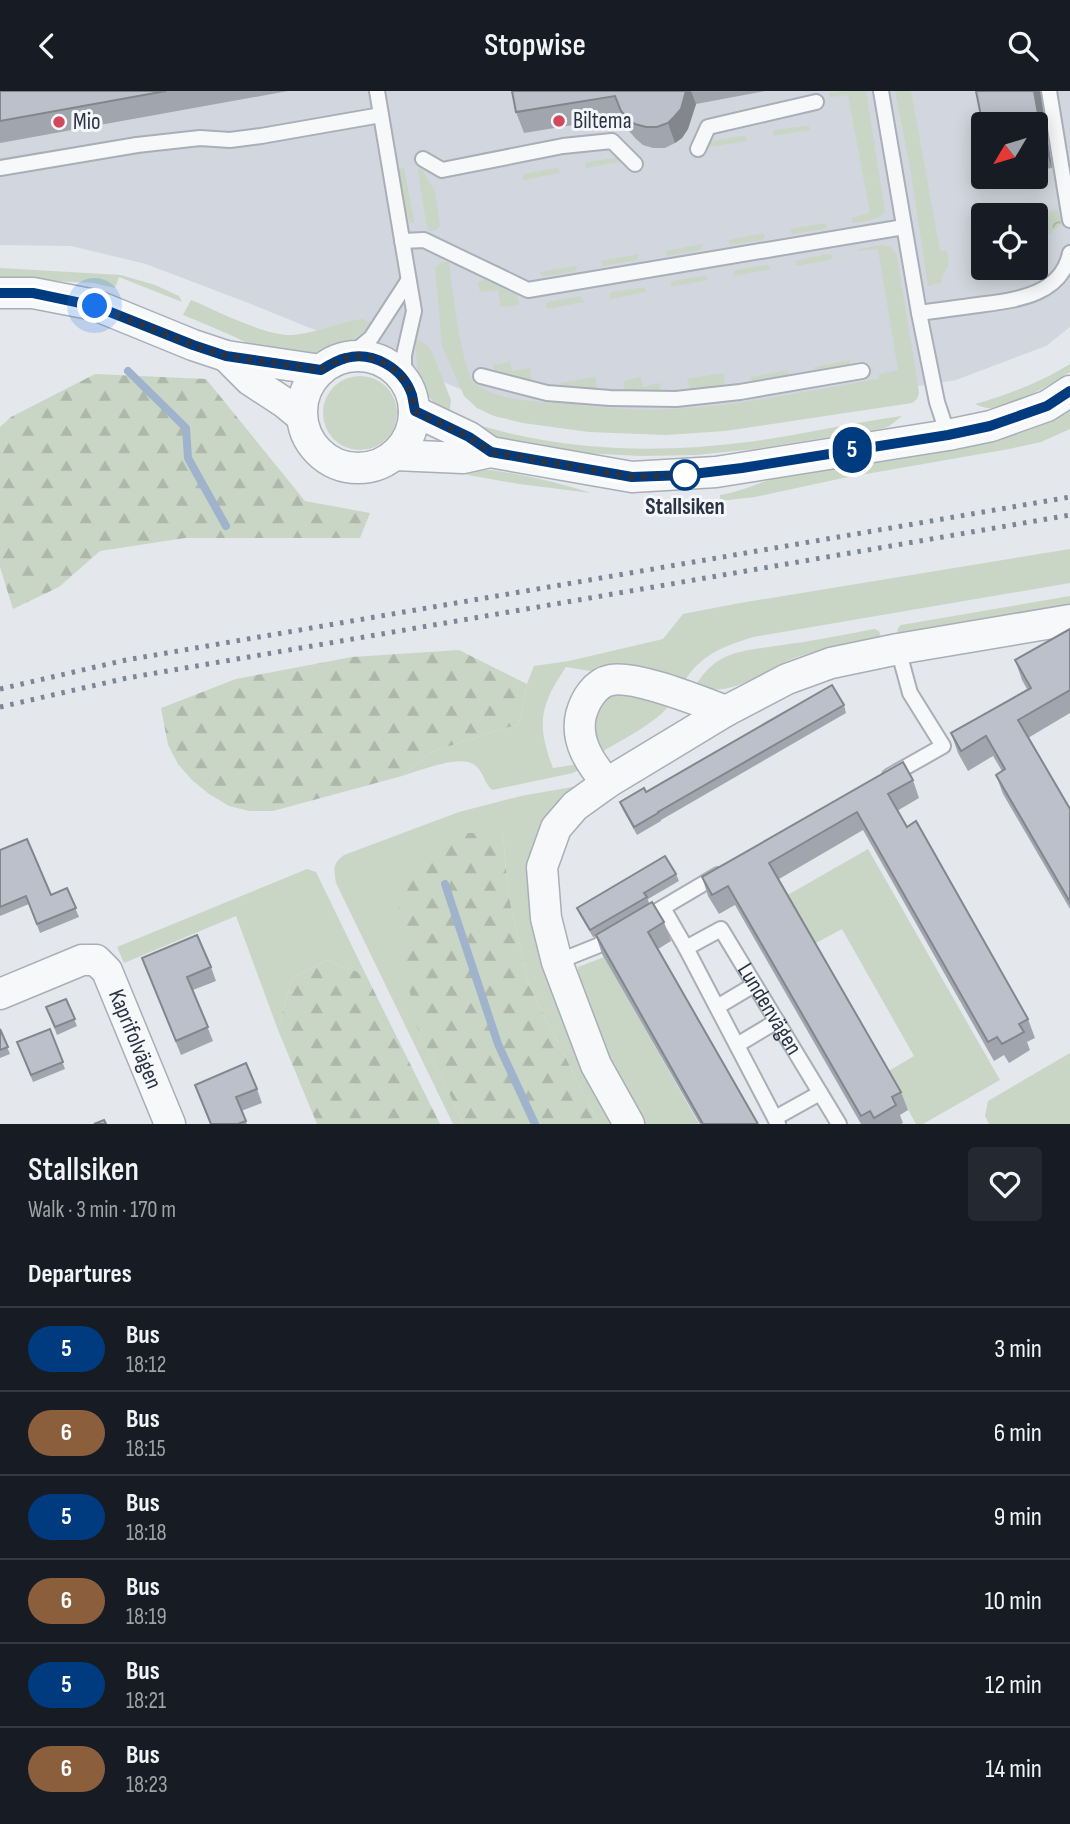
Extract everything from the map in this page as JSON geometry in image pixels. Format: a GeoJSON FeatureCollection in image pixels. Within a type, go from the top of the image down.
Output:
{"type":"FeatureCollection","features":[{"type":"Feature","properties":{"kind":"street"},"geometry":{"type":"LineString","coordinates":[[0,293],[33,293],[95,306],[226,356],[335,364],[363,357],[382,361],[404,380],[412,394],[415,411],[413,427],[406,443],[395,455],[380,464],[363,468],[345,467],[329,460],[316,449],[307,434],[302,417],[303,400],[310,383],[335,364]]}},
{"type":"Feature","properties":{"kind":"street"},"geometry":{"type":"LineString","coordinates":[[226,356],[250,380],[302,417]]}},
{"type":"Feature","properties":{"kind":"street"},"geometry":{"type":"LineString","coordinates":[[395,455],[463,458],[491,452],[632,477],[685,475],[948,435],[990,426],[1047,406],[1070,391]]}},
{"type":"Feature","properties":{"kind":"street"},"geometry":{"type":"LineString","coordinates":[[415,411],[469,437],[491,452]]}},
{"type":"Feature","properties":{"kind":"street"},"geometry":{"type":"LineString","coordinates":[[629,1124],[596,1065],[556,963],[546,918],[542,867],[556,828],[575,806],[607,783],[726,711],[787,679],[831,663],[898,649],[1070,620]]}},
{"type":"Feature","properties":{"kind":"street"},"geometry":{"type":"LineString","coordinates":[[607,783],[584,749],[578,727],[583,705],[593,691],[610,680],[631,680],[684,695],[726,711]]}},
{"type":"Feature","properties":{"kind":"street","name":"Kaprifolvägen"},"geometry":{"type":"LineString","coordinates":[[0,994],[82,960],[96,960],[107,971],[170,1124]]}},
{"type":"Feature","properties":{"kind":"lane"},"geometry":{"type":"LineString","coordinates":[[377,91],[414,311],[404,355],[404,380]]}},
{"type":"Feature","properties":{"kind":"lane"},"geometry":{"type":"LineString","coordinates":[[881,91],[919,313],[937,402],[948,435]]}},
{"type":"Feature","properties":{"kind":"lane"},"geometry":{"type":"LineString","coordinates":[[1049,91],[1070,220]]}},
{"type":"Feature","properties":{"kind":"lane"},"geometry":{"type":"LineString","coordinates":[[698,149],[708,127],[816,102]]}},
{"type":"Feature","properties":{"kind":"lane"},"geometry":{"type":"LineString","coordinates":[[0,168],[137,145],[200,138],[261,136],[381,115]]}},
{"type":"Feature","properties":{"kind":"lane"},"geometry":{"type":"LineString","coordinates":[[423,159],[442,170],[563,146],[612,141],[635,164]]}},
{"type":"Feature","properties":{"kind":"lane"},"geometry":{"type":"LineString","coordinates":[[402,241],[424,240],[528,290],[904,227]]}},
{"type":"Feature","properties":{"kind":"lane"},"geometry":{"type":"LineString","coordinates":[[919,313],[1021,299],[1048,287],[1067,265],[1070,253]]}},
{"type":"Feature","properties":{"kind":"lane"},"geometry":{"type":"LineString","coordinates":[[335,364],[371,338],[408,281]]}},
{"type":"Feature","properties":{"kind":"lane"},"geometry":{"type":"LineString","coordinates":[[481,376],[547,393],[676,399],[740,392],[862,371]]}},
{"type":"Feature","properties":{"kind":"lane"},"geometry":{"type":"LineString","coordinates":[[874,785],[943,745],[910,693],[898,649]]}},
{"type":"Feature","properties":{"kind":"lane"},"geometry":{"type":"LineString","coordinates":[[556,963],[597,946],[733,867]]}},
{"type":"Feature","properties":{"kind":"lane","name":"Lundenvägen"},"geometry":{"type":"LineString","coordinates":[[663,908],[777,1121]]}},
{"type":"Feature","properties":{"kind":"lane","name":"Lundenvägen"},"geometry":{"type":"LineString","coordinates":[[686,948],[721,929],[839,1124]]}},
{"type":"Feature","properties":{"kind":"lane"},"geometry":{"type":"LineString","coordinates":[[717,1007],[754,985]]}},
{"type":"Feature","properties":{"kind":"lane"},"geometry":{"type":"LineString","coordinates":[[737,1045],[777,1021]]}},
{"type":"Feature","properties":{"kind":"lane"},"geometry":{"type":"LineString","coordinates":[[777,1121],[820,1093]]}},
{"type":"Feature","properties":{"kind":"shaded area","name":"Stallsiken"},"geometry":{"type":"Polygon","coordinates":[[[0,91],[1070,91],[1070,327],[1046,346],[956,380],[672,427],[490,401],[146,264],[71,246],[0,245],[0,91]]]}},
{"type":"Feature","properties":{"kind":"green space"},"geometry":{"type":"Polygon","coordinates":[[[866,91],[885,212],[874,219],[853,223],[851,218],[870,213],[848,95],[830,97],[829,93],[866,91]]]}},
{"type":"Feature","properties":{"kind":"green space"},"geometry":{"type":"Polygon","coordinates":[[[895,91],[911,91],[940,251],[947,251],[949,265],[941,278],[942,282],[928,286],[911,173],[895,91]]]}},
{"type":"Feature","properties":{"kind":"green space"},"geometry":{"type":"Polygon","coordinates":[[[809,126],[810,130],[773,136],[775,130],[809,126]]]}},
{"type":"Feature","properties":{"kind":"green space"},"geometry":{"type":"Polygon","coordinates":[[[746,136],[747,141],[710,147],[712,141],[746,136]]]}},
{"type":"Feature","properties":{"kind":"green space"},"geometry":{"type":"Polygon","coordinates":[[[618,157],[623,161],[586,168],[585,164],[588,162],[618,157]]]}},
{"type":"Feature","properties":{"kind":"green space"},"geometry":{"type":"Polygon","coordinates":[[[404,168],[413,223],[409,221],[397,169],[404,168]]]}},
{"type":"Feature","properties":{"kind":"green space"},"geometry":{"type":"Polygon","coordinates":[[[419,168],[435,192],[440,226],[436,230],[430,231],[427,228],[419,168]]]}},
{"type":"Feature","properties":{"kind":"green space"},"geometry":{"type":"Polygon","coordinates":[[[559,169],[560,173],[523,180],[525,174],[559,169]]]}},
{"type":"Feature","properties":{"kind":"green space"},"geometry":{"type":"Polygon","coordinates":[[[1058,210],[1061,224],[1048,235],[1048,212],[1058,210]]]}},
{"type":"Feature","properties":{"kind":"green space"},"geometry":{"type":"Polygon","coordinates":[[[826,223],[827,227],[824,229],[792,234],[790,229],[826,223]]]}},
{"type":"Feature","properties":{"kind":"green space"},"geometry":{"type":"Polygon","coordinates":[[[764,233],[762,240],[730,245],[728,240],[764,233]]]}},
{"type":"Feature","properties":{"kind":"green space"},"geometry":{"type":"Polygon","coordinates":[[[702,244],[700,250],[667,256],[665,251],[702,244]]]}},
{"type":"Feature","properties":{"kind":"green space"},"geometry":{"type":"Polygon","coordinates":[[[883,245],[891,247],[897,256],[919,393],[912,403],[725,431],[666,435],[589,432],[523,423],[494,416],[477,408],[464,396],[442,346],[435,268],[442,262],[449,262],[458,325],[469,373],[481,388],[501,396],[536,402],[658,410],[751,401],[879,379],[879,374],[898,370],[878,249],[858,249],[883,245]]]}},
{"type":"Feature","properties":{"kind":"green space"},"geometry":{"type":"Polygon","coordinates":[[[638,254],[636,260],[603,266],[601,261],[638,254]]]}},
{"type":"Feature","properties":{"kind":"green space"},"geometry":{"type":"Polygon","coordinates":[[[832,255],[833,259],[796,266],[798,260],[832,255]]]}},
{"type":"Feature","properties":{"kind":"green space"},"geometry":{"type":"Polygon","coordinates":[[[766,265],[771,269],[734,276],[736,270],[766,265]]]}},
{"type":"Feature","properties":{"kind":"green space"},"geometry":{"type":"Polygon","coordinates":[[[577,266],[575,272],[543,276],[539,272],[577,266]]]}},
{"type":"Feature","properties":{"kind":"green space"},"geometry":{"type":"Polygon","coordinates":[[[0,268],[121,275],[155,285],[179,296],[182,302],[119,277],[115,288],[93,283],[0,278],[0,268]]]}},
{"type":"Feature","properties":{"kind":"green space"},"geometry":{"type":"Polygon","coordinates":[[[703,276],[708,280],[671,287],[673,281],[703,276]]]}},
{"type":"Feature","properties":{"kind":"green space"},"geometry":{"type":"Polygon","coordinates":[[[483,279],[517,295],[519,305],[501,307],[498,290],[480,292],[478,283],[483,279]]]}},
{"type":"Feature","properties":{"kind":"green space"},"geometry":{"type":"Polygon","coordinates":[[[645,288],[646,292],[609,299],[611,292],[645,288]]]}},
{"type":"Feature","properties":{"kind":"green space"},"geometry":{"type":"Polygon","coordinates":[[[579,296],[584,302],[547,309],[548,302],[579,296]]]}},
{"type":"Feature","properties":{"kind":"green space"},"geometry":{"type":"Polygon","coordinates":[[[191,300],[255,327],[281,334],[302,334],[362,319],[371,323],[349,342],[337,348],[310,354],[281,353],[267,351],[183,315],[191,300]]]}},
{"type":"Feature","properties":{"kind":"green space"},"geometry":{"type":"Polygon","coordinates":[[[419,340],[432,352],[451,400],[449,417],[432,400],[422,384],[416,355],[416,342],[419,340]]]}},
{"type":"Feature","properties":{"kind":"green space"},"geometry":{"type":"Polygon","coordinates":[[[850,360],[847,368],[816,373],[814,367],[850,360]]]}},
{"type":"Feature","properties":{"kind":"green space"},"geometry":{"type":"Polygon","coordinates":[[[510,362],[512,371],[530,368],[531,379],[529,381],[502,376],[493,365],[510,362]]]}},
{"type":"Feature","properties":{"kind":"green space"},"geometry":{"type":"Polygon","coordinates":[[[1070,364],[1070,372],[1021,399],[992,408],[975,404],[1024,387],[1070,364]]]}},
{"type":"Feature","properties":{"kind":"green space"},"geometry":{"type":"Polygon","coordinates":[[[788,370],[786,378],[754,384],[751,382],[751,377],[788,370]]]}},
{"type":"Feature","properties":{"kind":"green space"},"geometry":{"type":"Polygon","coordinates":[[[723,373],[725,382],[720,388],[692,389],[687,379],[723,373]]]}},
{"type":"Feature","properties":{"kind":"green space"},"geometry":{"type":"Polygon","coordinates":[[[95,374],[206,379],[305,501],[370,513],[360,538],[185,538],[100,551],[59,587],[13,609],[0,567],[0,427],[11,417],[95,374]]]}},
{"type":"Feature","properties":{"kind":"green space"},"geometry":{"type":"Polygon","coordinates":[[[360,376],[374,379],[386,387],[394,399],[397,413],[394,427],[386,439],[374,447],[360,450],[346,447],[334,439],[326,427],[323,413],[326,399],[334,387],[346,379],[360,376]]]}},
{"type":"Feature","properties":{"kind":"green space"},"geometry":{"type":"Polygon","coordinates":[[[595,377],[597,385],[590,390],[561,386],[560,383],[595,377]]]}},
{"type":"Feature","properties":{"kind":"green space"},"geometry":{"type":"Polygon","coordinates":[[[641,377],[643,387],[660,383],[661,388],[642,393],[624,388],[624,381],[641,377]]]}},
{"type":"Feature","properties":{"kind":"green space"},"geometry":{"type":"Polygon","coordinates":[[[1070,411],[1070,429],[1041,442],[755,497],[720,501],[720,495],[791,473],[987,443],[1015,435],[1070,411]]]}},
{"type":"Feature","properties":{"kind":"green space"},"geometry":{"type":"Polygon","coordinates":[[[902,416],[888,427],[880,429],[754,449],[697,455],[641,456],[582,453],[530,446],[490,437],[472,423],[539,439],[644,449],[748,442],[902,416]]]}},
{"type":"Feature","properties":{"kind":"green space"},"geometry":{"type":"Polygon","coordinates":[[[455,467],[524,475],[591,493],[457,473],[455,467]]]}},
{"type":"Feature","properties":{"kind":"green space"},"geometry":{"type":"Polygon","coordinates":[[[1070,549],[1070,583],[753,637],[705,658],[684,682],[566,667],[546,704],[543,727],[553,768],[579,764],[579,770],[573,773],[492,790],[477,767],[462,761],[441,764],[402,776],[431,752],[519,724],[527,684],[534,666],[569,661],[663,639],[683,614],[1070,549]]]}},
{"type":"Feature","properties":{"kind":"green space"},"geometry":{"type":"Polygon","coordinates":[[[1070,596],[1070,605],[897,635],[901,625],[1070,596]]]}},
{"type":"Feature","properties":{"kind":"green space"},"geometry":{"type":"Polygon","coordinates":[[[874,629],[879,631],[881,637],[797,657],[735,686],[710,689],[696,685],[712,666],[733,654],[874,629]]]}},
{"type":"Feature","properties":{"kind":"green space"},"geometry":{"type":"Polygon","coordinates":[[[459,650],[527,684],[519,724],[431,752],[402,776],[273,811],[249,811],[229,806],[209,794],[178,764],[168,745],[161,708],[236,679],[352,657],[459,650]]]}},
{"type":"Feature","properties":{"kind":"green space"},"geometry":{"type":"Polygon","coordinates":[[[612,692],[671,701],[651,722],[600,753],[591,737],[594,711],[612,692]]]}},
{"type":"Feature","properties":{"kind":"green space"},"geometry":{"type":"Polygon","coordinates":[[[578,786],[539,839],[615,1124],[599,1124],[529,985],[508,893],[503,833],[417,1028],[464,1124],[453,1124],[336,883],[336,864],[344,855],[459,812],[521,796],[578,786]]]}},
{"type":"Feature","properties":{"kind":"green space"},"geometry":{"type":"Polygon","coordinates":[[[464,833],[503,833],[508,893],[529,985],[599,1124],[464,1124],[417,1028],[395,918],[417,864],[464,833]]]}},
{"type":"Feature","properties":{"kind":"green space"},"geometry":{"type":"Polygon","coordinates":[[[868,849],[1000,1080],[923,1124],[916,1124],[887,1072],[914,1056],[842,929],[814,944],[786,896],[868,849]]]}},
{"type":"Feature","properties":{"kind":"green space"},"geometry":{"type":"Polygon","coordinates":[[[307,869],[316,872],[366,975],[326,960],[292,978],[278,1030],[236,916],[124,963],[117,947],[307,869]]]}},
{"type":"Feature","properties":{"kind":"green space"},"geometry":{"type":"Polygon","coordinates":[[[604,957],[699,1124],[641,1124],[597,1037],[577,982],[578,967],[604,957]]]}},
{"type":"Feature","properties":{"kind":"green space"},"geometry":{"type":"Polygon","coordinates":[[[326,960],[366,975],[440,1124],[317,1124],[278,1030],[292,978],[326,960]]]}},
{"type":"Feature","properties":{"kind":"green space"},"geometry":{"type":"Polygon","coordinates":[[[1070,1053],[1070,1124],[989,1124],[985,1116],[988,1101],[1070,1053]]]}},
{"type":"Feature","properties":{"kind":"building"},"geometry":{"type":"Polygon","coordinates":[[[0,91],[166,91],[0,121],[0,91]]]}},
{"type":"Feature","properties":{"kind":"building"},"geometry":{"type":"Polygon","coordinates":[[[512,91],[686,91],[681,109],[668,123],[646,127],[628,119],[621,111],[615,96],[516,112],[512,91]]]}},
{"type":"Feature","properties":{"kind":"building"},"geometry":{"type":"Polygon","coordinates":[[[976,91],[1034,91],[1038,112],[980,112],[976,91]]]}},
{"type":"Feature","properties":{"kind":"building"},"geometry":{"type":"Polygon","coordinates":[[[1070,629],[1070,690],[1018,720],[1070,809],[1070,902],[996,775],[1005,769],[986,736],[961,751],[951,733],[1031,688],[1015,660],[1070,629]]]}},
{"type":"Feature","properties":{"kind":"building"},"geometry":{"type":"Polygon","coordinates":[[[832,685],[844,705],[634,827],[620,802],[644,788],[646,792],[832,685]]]}},
{"type":"Feature","properties":{"kind":"building"},"geometry":{"type":"Polygon","coordinates":[[[903,762],[913,780],[888,794],[907,827],[916,821],[1028,1019],[1019,1024],[1024,1032],[1002,1044],[997,1037],[988,1042],[857,812],[769,863],[901,1092],[892,1097],[896,1105],[874,1118],[870,1111],[861,1116],[728,886],[712,895],[702,877],[903,762]]]}},
{"type":"Feature","properties":{"kind":"building"},"geometry":{"type":"Polygon","coordinates":[[[27,839],[51,895],[67,888],[76,908],[37,924],[26,896],[0,907],[0,850],[27,839]]]}},
{"type":"Feature","properties":{"kind":"building"},"geometry":{"type":"Polygon","coordinates":[[[665,856],[676,874],[644,893],[647,897],[590,930],[577,908],[665,856]]]}},
{"type":"Feature","properties":{"kind":"building"},"geometry":{"type":"Polygon","coordinates":[[[652,902],[664,922],[648,932],[758,1124],[703,1124],[596,935],[652,902]]]}},
{"type":"Feature","properties":{"kind":"building"},"geometry":{"type":"Polygon","coordinates":[[[197,935],[211,967],[187,977],[208,1027],[176,1041],[142,958],[197,935]]]}},
{"type":"Feature","properties":{"kind":"building"},"geometry":{"type":"Polygon","coordinates":[[[66,999],[75,1019],[55,1027],[46,1007],[66,999]]]}},
{"type":"Feature","properties":{"kind":"building"},"geometry":{"type":"Polygon","coordinates":[[[0,1029],[8,1047],[0,1050],[0,1029]]]}},
{"type":"Feature","properties":{"kind":"building"},"geometry":{"type":"Polygon","coordinates":[[[50,1029],[63,1062],[31,1075],[17,1042],[50,1029]]]}},
{"type":"Feature","properties":{"kind":"building"},"geometry":{"type":"Polygon","coordinates":[[[246,1063],[257,1089],[236,1097],[246,1121],[238,1124],[211,1124],[195,1085],[246,1063]]]}},
{"type":"Feature","properties":{"kind":"waterway"},"geometry":{"type":"LineString","coordinates":[[128,371],[186,428],[188,458],[226,526]]}},
{"type":"Feature","properties":{"kind":"waterway"},"geometry":{"type":"LineString","coordinates":[[445,884],[498,1044],[535,1124]]}},
{"type":"Feature","properties":{"kind":"railway"},"geometry":{"type":"LineString","coordinates":[[0,689],[126,660],[1070,497]]}},
{"type":"Feature","properties":{"kind":"railway"},"geometry":{"type":"LineString","coordinates":[[0,707],[127,678],[1070,515]]}},
{"type":"Feature","properties":{"kind":"bus line","name":"5"},"geometry":{"type":"LineString","coordinates":[[0,293],[33,293],[95,306],[226,356],[321,370],[348,357],[382,361],[404,380],[412,394],[415,411],[469,437],[491,452],[632,477],[716,472],[948,435],[990,426],[1047,406],[1070,391]]}},
{"type":"Feature","properties":{"kind":"place","name":"Biltema"},"geometry":{"type":"Point","coordinates":[559,121]}},
{"type":"Feature","properties":{"kind":"place","name":"Mio"},"geometry":{"type":"Point","coordinates":[59,122]}},
{"type":"Feature","properties":{"kind":"place","name":"Stallsiken"},"geometry":{"type":"Point","coordinates":[685,475]}},
{"type":"Feature","properties":{"kind":"route"},"geometry":{"type":"LineString","coordinates":[[95,306],[226,356],[321,370],[348,357],[382,361],[404,380],[412,394],[415,411],[469,437],[491,452],[632,477],[685,475]]}}]}
